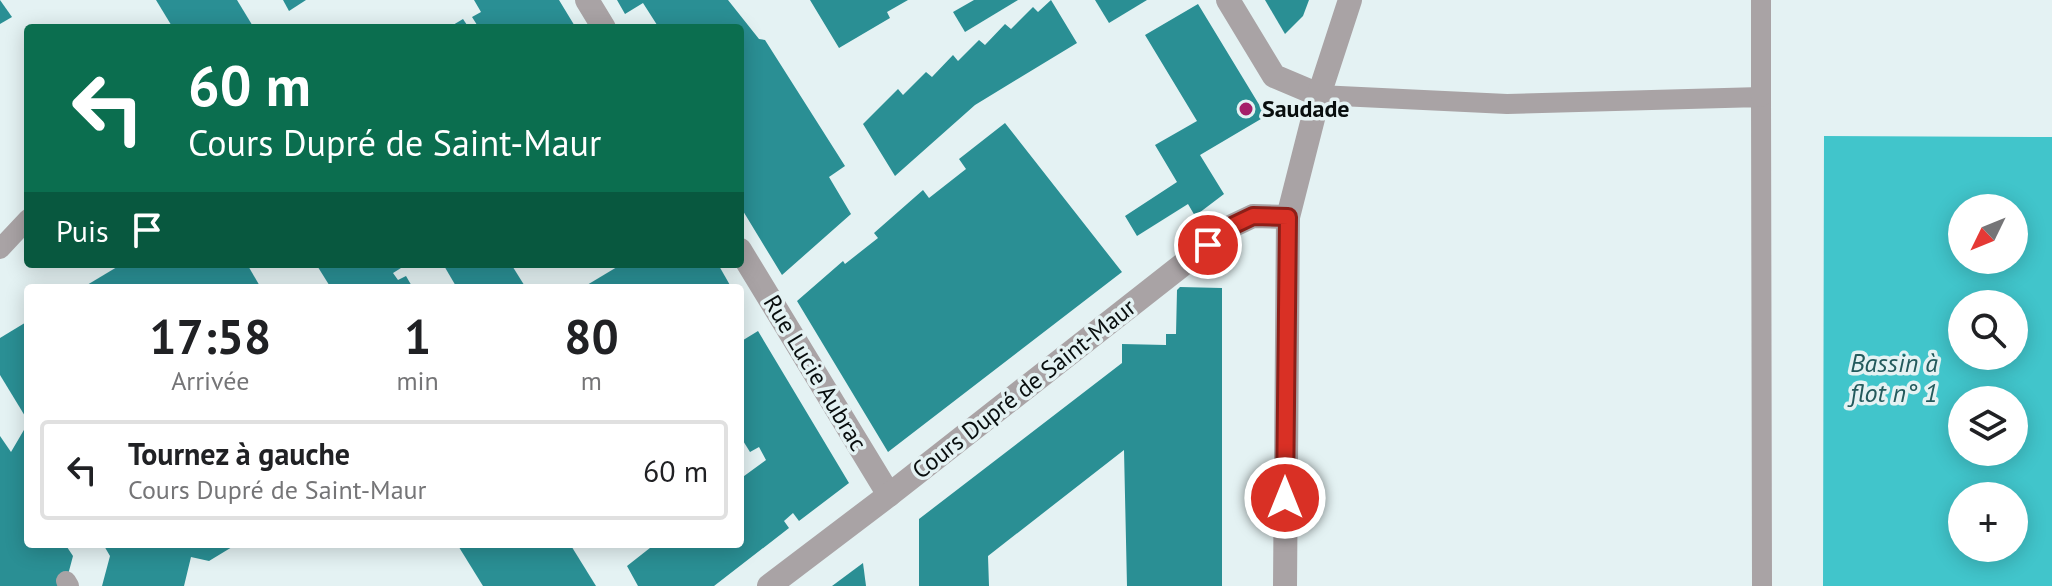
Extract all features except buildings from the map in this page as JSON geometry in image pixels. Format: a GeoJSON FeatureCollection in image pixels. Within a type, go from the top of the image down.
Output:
{"type":"FeatureCollection","features":[{"type":"Feature","properties":{"kind":"street"},"geometry":{"type":"LineString","coordinates":[[587,0],[602,24]]}},
{"type":"Feature","properties":{"kind":"street"},"geometry":{"type":"LineString","coordinates":[[1228,0],[1274,76],[1319,95]]}},
{"type":"Feature","properties":{"kind":"street"},"geometry":{"type":"LineString","coordinates":[[1285,586],[1288,217],[1319,95],[1350,0]]}},
{"type":"Feature","properties":{"kind":"street","name":"Cours Dupré de Saint-Maur"},"geometry":{"type":"LineString","coordinates":[[769,586],[1232,226],[1253,216],[1288,217]]}},
{"type":"Feature","properties":{"kind":"street","name":"Rue Lucie Aubrac"},"geometry":{"type":"LineString","coordinates":[[744,257],[889,495]]}},
{"type":"Feature","properties":{"kind":"lane"},"geometry":{"type":"LineString","coordinates":[[1761,0],[1762,586]]}},
{"type":"Feature","properties":{"kind":"lane"},"geometry":{"type":"LineString","coordinates":[[1319,95],[1507,104],[1761,97]]}},
{"type":"Feature","properties":{"kind":"lane"},"geometry":{"type":"LineString","coordinates":[[0,249],[24,223]]}},
{"type":"Feature","properties":{"kind":"water","name":"Bassin à flot n° 1"},"geometry":{"type":"Polygon","coordinates":[[[1824,136],[2052,137],[2052,586],[1823,586],[1824,136]]]}},
{"type":"Feature","properties":{"kind":"place","name":"Saudade"},"geometry":{"type":"Point","coordinates":[1246,109]}},
{"type":"Feature","properties":{"kind":"route"},"geometry":{"type":"LineString","coordinates":[[1208,245],[1232,226],[1253,216],[1288,217],[1285,498]]}}]}
